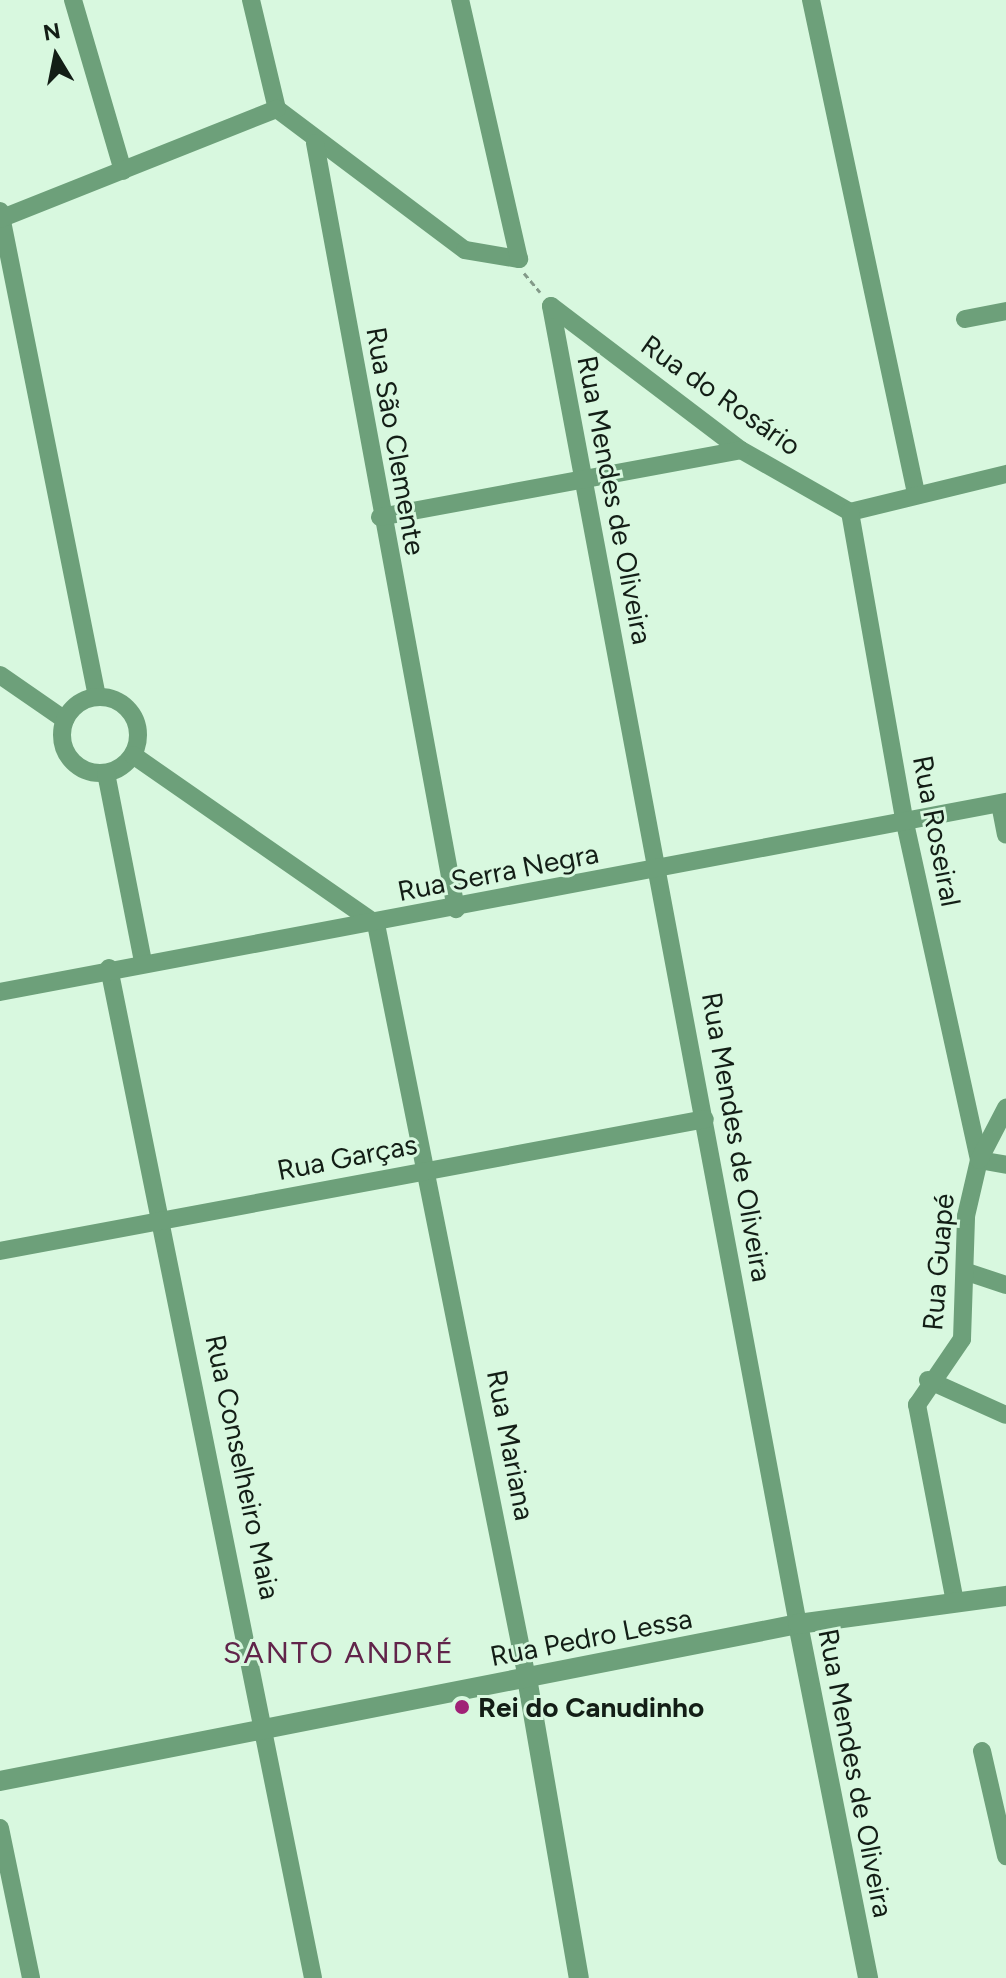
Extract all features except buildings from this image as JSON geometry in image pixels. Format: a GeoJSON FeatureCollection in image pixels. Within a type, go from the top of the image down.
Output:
{"type":"FeatureCollection","features":[{"type":"Feature","properties":{"kind":"street"},"geometry":{"type":"LineString","coordinates":[[73,0],[123,171]]}},
{"type":"Feature","properties":{"kind":"street"},"geometry":{"type":"LineString","coordinates":[[251,0],[277,109],[315,143],[465,250],[519,259],[460,0]]}},
{"type":"Feature","properties":{"kind":"street"},"geometry":{"type":"LineString","coordinates":[[813,4],[916,493]]}},
{"type":"Feature","properties":{"kind":"street"},"geometry":{"type":"LineString","coordinates":[[97,696],[1,226],[123,171],[277,109]]}},
{"type":"Feature","properties":{"kind":"street","name":"Rua São Clemente"},"geometry":{"type":"LineString","coordinates":[[315,143],[380,517],[456,909]]}},
{"type":"Feature","properties":{"kind":"street","name":"Rua do Rosário"},"geometry":{"type":"LineString","coordinates":[[551,306],[741,450],[850,512]]}},
{"type":"Feature","properties":{"kind":"street","name":"Rua Mendes de Oliveira"},"geometry":{"type":"LineString","coordinates":[[551,306],[581,481],[658,868],[798,1624],[868,1978]]}},
{"type":"Feature","properties":{"kind":"street"},"geometry":{"type":"LineString","coordinates":[[965,319],[1006,311]]}},
{"type":"Feature","properties":{"kind":"street"},"geometry":{"type":"LineString","coordinates":[[380,517],[741,450]]}},
{"type":"Feature","properties":{"kind":"street"},"geometry":{"type":"LineString","coordinates":[[850,512],[916,493],[1006,474]]}},
{"type":"Feature","properties":{"kind":"street","name":"Rua Roseiral"},"geometry":{"type":"LineString","coordinates":[[850,512],[905,823],[979,1160]]}},
{"type":"Feature","properties":{"kind":"street"},"geometry":{"type":"LineString","coordinates":[[0,675],[65,720]]}},
{"type":"Feature","properties":{"kind":"street"},"geometry":{"type":"LineString","coordinates":[[65,720],[97,696]]}},
{"type":"Feature","properties":{"kind":"street"},"geometry":{"type":"LineString","coordinates":[[97,696],[121,702],[136,720],[133,755]]}},
{"type":"Feature","properties":{"kind":"street"},"geometry":{"type":"LineString","coordinates":[[65,720],[67,753],[83,769],[106,773],[133,755]]}},
{"type":"Feature","properties":{"kind":"street"},"geometry":{"type":"LineString","coordinates":[[133,755],[376,924]]}},
{"type":"Feature","properties":{"kind":"street"},"geometry":{"type":"LineString","coordinates":[[106,773],[143,962]]}},
{"type":"Feature","properties":{"kind":"street"},"geometry":{"type":"LineString","coordinates":[[1003,803],[1006,834]]}},
{"type":"Feature","properties":{"kind":"street","name":"Rua Serra Negra"},"geometry":{"type":"LineString","coordinates":[[0,992],[109,968],[376,924],[1003,803]]}},
{"type":"Feature","properties":{"kind":"street","name":"Rua Mariana"},"geometry":{"type":"LineString","coordinates":[[376,924],[431,1170],[527,1678],[579,1978]]}},
{"type":"Feature","properties":{"kind":"street","name":"Rua Conselheiro Maia"},"geometry":{"type":"LineString","coordinates":[[109,968],[268,1729],[313,1978]]}},
{"type":"Feature","properties":{"kind":"street","name":"Rua Guapé"},"geometry":{"type":"LineString","coordinates":[[955,1602],[918,1426],[917,1405],[928,1380],[962,1339],[967,1272],[966,1216],[979,1160],[1006,1108]]}},
{"type":"Feature","properties":{"kind":"street","name":"Rua Garças"},"geometry":{"type":"LineString","coordinates":[[0,1251],[705,1119]]}},
{"type":"Feature","properties":{"kind":"street"},"geometry":{"type":"LineString","coordinates":[[979,1160],[1006,1165]]}},
{"type":"Feature","properties":{"kind":"street"},"geometry":{"type":"LineString","coordinates":[[967,1272],[1006,1285]]}},
{"type":"Feature","properties":{"kind":"street"},"geometry":{"type":"LineString","coordinates":[[928,1380],[1006,1415]]}},
{"type":"Feature","properties":{"kind":"street","name":"Rua Pedro Lessa"},"geometry":{"type":"LineString","coordinates":[[0,1781],[798,1624],[1006,1596]]}},
{"type":"Feature","properties":{"kind":"street"},"geometry":{"type":"LineString","coordinates":[[982,1751],[1006,1856]]}},
{"type":"Feature","properties":{"kind":"street"},"geometry":{"type":"LineString","coordinates":[[0,1828],[31,1978]]}},
{"type":"Feature","properties":{"kind":"path"},"geometry":{"type":"LineString","coordinates":[[519,259],[551,306]]}},
{"type":"Feature","properties":{"kind":"place","name":"Rei do Canudinho"},"geometry":{"type":"Point","coordinates":[462,1707]}},
{"type":"Feature","properties":{"kind":"district","name":"SANTO ANDRÉ"},"geometry":{"type":"Point","coordinates":[339,1653]}}]}
